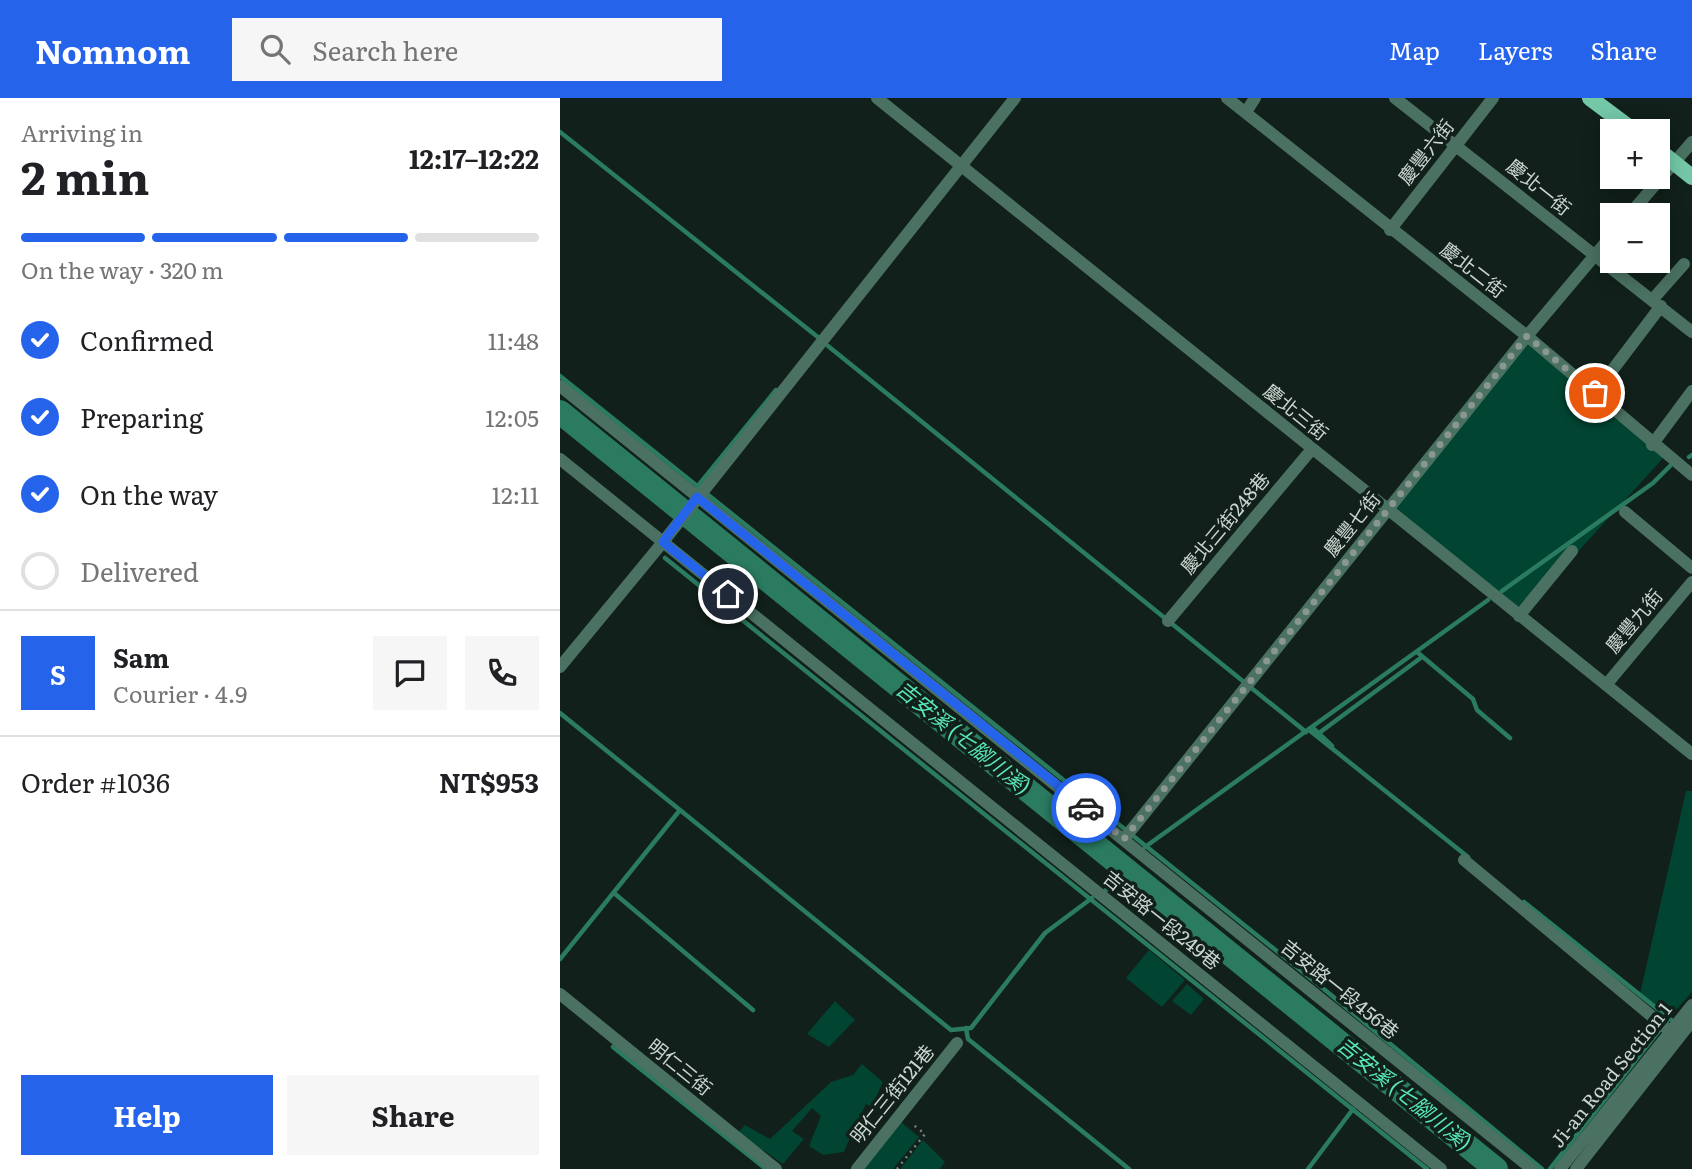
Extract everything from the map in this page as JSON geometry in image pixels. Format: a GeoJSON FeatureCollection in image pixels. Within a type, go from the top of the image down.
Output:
{"type":"FeatureCollection","features":[{"type":"Feature","properties":{"kind":"main road"},"geometry":{"type":"LineString","coordinates":[[1590,98],[1618,119]]}},
{"type":"Feature","properties":{"kind":"main road"},"geometry":{"type":"LineString","coordinates":[[1670,158],[1692,177]]}},
{"type":"Feature","properties":{"kind":"street","name":"慶北三街"},"geometry":{"type":"LineString","coordinates":[[877,98],[1692,754]]}},
{"type":"Feature","properties":{"kind":"street"},"geometry":{"type":"LineString","coordinates":[[560,667],[663,542],[1015,98]]}},
{"type":"Feature","properties":{"kind":"street","name":"慶北二街"},"geometry":{"type":"LineString","coordinates":[[1227,98],[1390,230],[1527,336],[1652,445],[1692,475]]}},
{"type":"Feature","properties":{"kind":"street"},"geometry":{"type":"LineString","coordinates":[[1246,112],[1255,98]]}},
{"type":"Feature","properties":{"kind":"street","name":"慶北一街"},"geometry":{"type":"LineString","coordinates":[[1395,98],[1692,332]]}},
{"type":"Feature","properties":{"kind":"street","name":"慶豐六街"},"geometry":{"type":"LineString","coordinates":[[1390,230],[1493,98]]}},
{"type":"Feature","properties":{"kind":"street"},"geometry":{"type":"LineString","coordinates":[[1639,203],[1692,142]]}},
{"type":"Feature","properties":{"kind":"street","name":"慶豐七街"},"geometry":{"type":"LineString","coordinates":[[1124,839],[1600,248]]}},
{"type":"Feature","properties":{"kind":"street"},"geometry":{"type":"LineString","coordinates":[[1595,393],[1684,264]]}},
{"type":"Feature","properties":{"kind":"street","name":"吉安路一段456巷"},"geometry":{"type":"LineString","coordinates":[[560,386],[1532,1169]]}},
{"type":"Feature","properties":{"kind":"street"},"geometry":{"type":"LineString","coordinates":[[1652,445],[1692,391]]}},
{"type":"Feature","properties":{"kind":"street","name":"慶北三街248巷"},"geometry":{"type":"LineString","coordinates":[[1168,621],[1312,449]]}},
{"type":"Feature","properties":{"kind":"street","name":"吉安路一段249巷"},"geometry":{"type":"LineString","coordinates":[[560,459],[1441,1169]]}},
{"type":"Feature","properties":{"kind":"street"},"geometry":{"type":"LineString","coordinates":[[1625,512],[1692,568]]}},
{"type":"Feature","properties":{"kind":"street"},"geometry":{"type":"LineString","coordinates":[[1519,616],[1572,551]]}},
{"type":"Feature","properties":{"kind":"street","name":"慶豐九街"},"geometry":{"type":"LineString","coordinates":[[1606,685],[1692,582]]}},
{"type":"Feature","properties":{"kind":"street"},"geometry":{"type":"LineString","coordinates":[[1464,860],[1674,1034]]}},
{"type":"Feature","properties":{"kind":"street","name":"明仁三街"},"geometry":{"type":"LineString","coordinates":[[560,994],[776,1169]]}},
{"type":"Feature","properties":{"kind":"street","name":"Ji-an Road Section 1"},"geometry":{"type":"LineString","coordinates":[[1576,1169],[1692,1005]]}},
{"type":"Feature","properties":{"kind":"street","name":"Ji-an Road Section 1"},"geometry":{"type":"LineString","coordinates":[[1560,1169],[1674,1034],[1691,1025]]}},
{"type":"Feature","properties":{"kind":"street","name":"明仁三街121巷"},"geometry":{"type":"LineString","coordinates":[[857,1169],[957,1043]]}},
{"type":"Feature","properties":{"kind":"path"},"geometry":{"type":"LineString","coordinates":[[897,1169],[925,1134],[901,1115]]}},
{"type":"Feature","properties":{"kind":"green space"},"geometry":{"type":"Polygon","coordinates":[[[1527,344],[1666,455],[1523,612],[1390,513],[1527,344]]]}},
{"type":"Feature","properties":{"kind":"green space"},"geometry":{"type":"Polygon","coordinates":[[[1686,791],[1692,791],[1692,992],[1669,1018],[1640,994],[1686,791]]]}},
{"type":"Feature","properties":{"kind":"green space"},"geometry":{"type":"Polygon","coordinates":[[[1149,950],[1185,980],[1162,1007],[1126,978],[1149,950]]]}},
{"type":"Feature","properties":{"kind":"green space"},"geometry":{"type":"Polygon","coordinates":[[[1187,984],[1204,999],[1191,1015],[1172,1001],[1187,984]]]}},
{"type":"Feature","properties":{"kind":"green space"},"geometry":{"type":"Polygon","coordinates":[[[835,1001],[855,1020],[829,1047],[807,1034],[835,1001]]]}},
{"type":"Feature","properties":{"kind":"green space"},"geometry":{"type":"Polygon","coordinates":[[[862,1064],[883,1082],[877,1095],[889,1109],[886,1115],[866,1104],[844,1152],[823,1155],[809,1146],[821,1116],[812,1108],[792,1131],[804,1139],[783,1164],[738,1133],[745,1125],[770,1139],[831,1082],[853,1075],[862,1064]]]}},
{"type":"Feature","properties":{"kind":"green space"},"geometry":{"type":"Polygon","coordinates":[[[900,1121],[919,1137],[893,1169],[862,1169],[900,1121]]]}},
{"type":"Feature","properties":{"kind":"green space"},"geometry":{"type":"Polygon","coordinates":[[[923,1140],[945,1162],[940,1169],[900,1169],[923,1140]]]}},
{"type":"Feature","properties":{"kind":"waterway"},"geometry":{"type":"LineString","coordinates":[[560,132],[819,338]]}},
{"type":"Feature","properties":{"kind":"waterway"},"geometry":{"type":"LineString","coordinates":[[828,346],[1306,732]]}},
{"type":"Feature","properties":{"kind":"waterway"},"geometry":{"type":"LineString","coordinates":[[560,376],[1314,981],[1542,1169]]}},
{"type":"Feature","properties":{"kind":"waterway"},"geometry":{"type":"LineString","coordinates":[[697,487],[776,390]]}},
{"type":"Feature","properties":{"kind":"waterway","name":"吉安溪 (七腳川溪)"},"geometry":{"type":"LineString","coordinates":[[560,412],[1496,1169]]}},
{"type":"Feature","properties":{"kind":"waterway"},"geometry":{"type":"LineString","coordinates":[[1502,591],[1653,483],[1670,466]]}},
{"type":"Feature","properties":{"kind":"waterway"},"geometry":{"type":"LineString","coordinates":[[665,558],[1427,1169]]}},
{"type":"Feature","properties":{"kind":"waterway"},"geometry":{"type":"LineString","coordinates":[[1145,847],[1488,600]]}},
{"type":"Feature","properties":{"kind":"waterway"},"geometry":{"type":"LineString","coordinates":[[1417,652],[1473,699],[1477,710],[1510,738]]}},
{"type":"Feature","properties":{"kind":"waterway"},"geometry":{"type":"LineString","coordinates":[[1319,733],[1422,657]]}},
{"type":"Feature","properties":{"kind":"waterway"},"geometry":{"type":"LineString","coordinates":[[560,713],[680,810]]}},
{"type":"Feature","properties":{"kind":"waterway"},"geometry":{"type":"LineString","coordinates":[[1312,727],[1332,746]]}},
{"type":"Feature","properties":{"kind":"waterway"},"geometry":{"type":"LineString","coordinates":[[1309,730],[1468,857]]}},
{"type":"Feature","properties":{"kind":"waterway"},"geometry":{"type":"LineString","coordinates":[[560,959],[680,810],[951,1030],[971,1028],[1045,933],[1092,898]]}},
{"type":"Feature","properties":{"kind":"waterway","name":"吉安溪 (七腳川溪)"},"geometry":{"type":"LineString","coordinates":[[1120,866],[1127,860]]}},
{"type":"Feature","properties":{"kind":"waterway"},"geometry":{"type":"LineString","coordinates":[[1106,890],[1131,875]]}},
{"type":"Feature","properties":{"kind":"waterway"},"geometry":{"type":"LineString","coordinates":[[614,893],[753,1010]]}},
{"type":"Feature","properties":{"kind":"waterway"},"geometry":{"type":"LineString","coordinates":[[1524,902],[1675,1023]]}},
{"type":"Feature","properties":{"kind":"waterway"},"geometry":{"type":"LineString","coordinates":[[1550,1169],[1669,1018]]}},
{"type":"Feature","properties":{"kind":"waterway"},"geometry":{"type":"LineString","coordinates":[[966,1028],[968,1039],[1129,1169]]}},
{"type":"Feature","properties":{"kind":"waterway"},"geometry":{"type":"LineString","coordinates":[[613,1047],[766,1169]]}},
{"type":"Feature","properties":{"kind":"waterway"},"geometry":{"type":"LineString","coordinates":[[1308,1169],[1353,1109]]}},
{"type":"Feature","properties":{"kind":"way so far"},"geometry":{"type":"LineString","coordinates":[[1086,808],[1124,839],[1527,336],[1595,393]]}},
{"type":"Feature","properties":{"kind":"route"},"geometry":{"type":"LineString","coordinates":[[728,594],[663,542],[697,497],[1086,808]]}}]}
